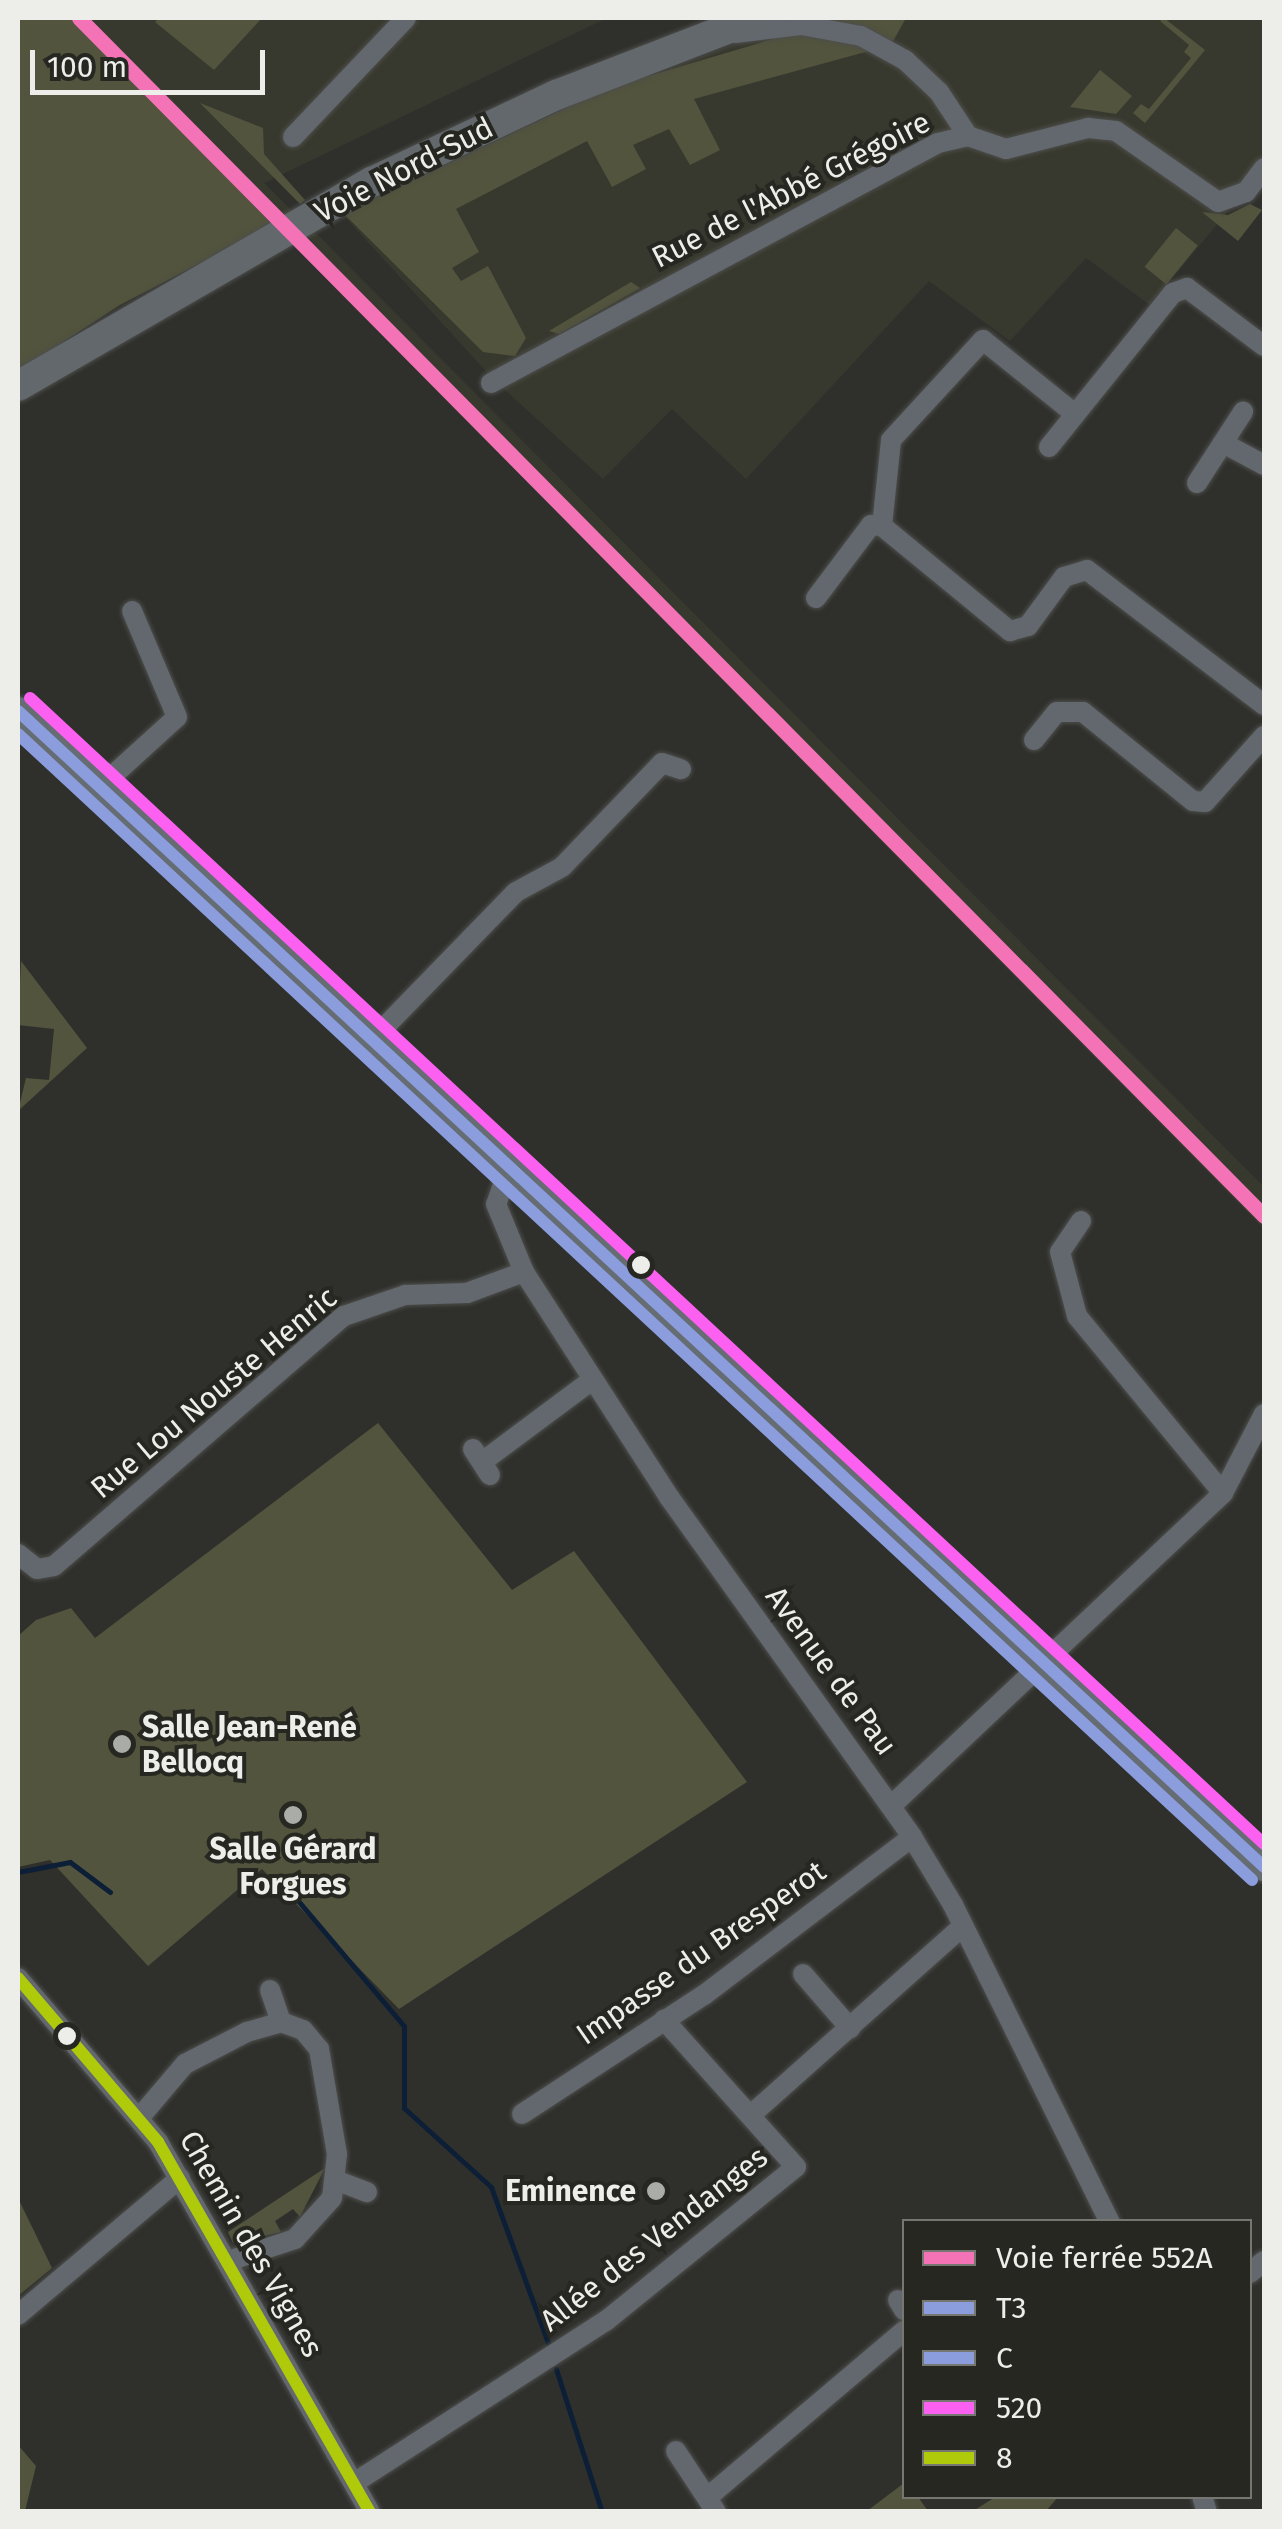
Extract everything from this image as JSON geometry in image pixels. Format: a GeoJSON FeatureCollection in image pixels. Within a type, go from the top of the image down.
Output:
{"type":"FeatureCollection","features":[{"type":"Feature","properties":{"kind":"main road","name":"Voie Nord-Sud"},"geometry":{"type":"LineString","coordinates":[[18,386],[372,182],[556,95],[756,18]]}},
{"type":"Feature","properties":{"kind":"main road"},"geometry":{"type":"LineString","coordinates":[[18,711],[508,1170],[1264,1866]]}},
{"type":"Feature","properties":{"kind":"street"},"geometry":{"type":"LineString","coordinates":[[293,136],[406,18]]}},
{"type":"Feature","properties":{"kind":"street","name":"Rue de l'Abbé Grégoire"},"geometry":{"type":"LineString","coordinates":[[491,383],[938,143],[968,136],[939,92],[905,60],[861,36],[801,25],[752,34],[718,31]]}},
{"type":"Feature","properties":{"kind":"street"},"geometry":{"type":"LineString","coordinates":[[968,136],[1006,150],[1088,128],[1116,131],[1218,202],[1246,192],[1264,168]]}},
{"type":"Feature","properties":{"kind":"street"},"geometry":{"type":"LineString","coordinates":[[1049,447],[1173,293],[1187,288],[1264,346]]}},
{"type":"Feature","properties":{"kind":"street"},"geometry":{"type":"LineString","coordinates":[[882,526],[892,440],[983,340],[1076,414]]}},
{"type":"Feature","properties":{"kind":"street"},"geometry":{"type":"LineString","coordinates":[[1197,483],[1243,412]]}},
{"type":"Feature","properties":{"kind":"street"},"geometry":{"type":"LineString","coordinates":[[1223,443],[1264,465]]}},
{"type":"Feature","properties":{"kind":"street"},"geometry":{"type":"LineString","coordinates":[[816,598],[861,533],[882,526]]}},
{"type":"Feature","properties":{"kind":"street"},"geometry":{"type":"LineString","coordinates":[[882,526],[1010,631],[1028,626],[1064,578],[1076,571],[1099,574],[1264,705]]}},
{"type":"Feature","properties":{"kind":"street"},"geometry":{"type":"LineString","coordinates":[[99,788],[177,717],[132,611]]}},
{"type":"Feature","properties":{"kind":"street"},"geometry":{"type":"LineString","coordinates":[[1034,740],[1057,712],[1083,712],[1193,801],[1205,802],[1264,736]]}},
{"type":"Feature","properties":{"kind":"street"},"geometry":{"type":"LineString","coordinates":[[372,1040],[516,892],[562,868],[662,764],[680,769]]}},
{"type":"Feature","properties":{"kind":"street","name":"Avenue de Pau"},"geometry":{"type":"LineString","coordinates":[[508,1170],[496,1204],[524,1272],[592,1380],[912,1838],[963,1926],[1109,2219]]}},
{"type":"Feature","properties":{"kind":"street"},"geometry":{"type":"LineString","coordinates":[[1080,1221],[1060,1252],[1077,1316],[1223,1493]]}},
{"type":"Feature","properties":{"kind":"street","name":"Rue Lou Nouste Henric"},"geometry":{"type":"LineString","coordinates":[[18,1554],[37,1569],[54,1566],[344,1316],[405,1295],[467,1293],[524,1272]]}},
{"type":"Feature","properties":{"kind":"street"},"geometry":{"type":"LineString","coordinates":[[482,1462],[592,1380]]}},
{"type":"Feature","properties":{"kind":"street"},"geometry":{"type":"LineString","coordinates":[[891,1806],[1223,1493],[1264,1414]]}},
{"type":"Feature","properties":{"kind":"street","name":"Impasse du Bresperot"},"geometry":{"type":"LineString","coordinates":[[522,2114],[664,2020],[912,1838]]}},
{"type":"Feature","properties":{"kind":"street","name":"Allée des Vendanges"},"geometry":{"type":"LineString","coordinates":[[354,2483],[607,2320],[796,2167],[752,2114],[963,1926]]}},
{"type":"Feature","properties":{"kind":"street"},"geometry":{"type":"LineString","coordinates":[[804,1974],[850,2028]]}},
{"type":"Feature","properties":{"kind":"street","name":"Chemin des Vignes"},"geometry":{"type":"LineString","coordinates":[[18,1978],[140,2118],[180,2178],[370,2512]]}},
{"type":"Feature","properties":{"kind":"street"},"geometry":{"type":"LineString","coordinates":[[270,1990],[281,2022]]}},
{"type":"Feature","properties":{"kind":"street"},"geometry":{"type":"LineString","coordinates":[[664,2020],[752,2114]]}},
{"type":"Feature","properties":{"kind":"street"},"geometry":{"type":"LineString","coordinates":[[140,2118],[208,2047],[281,2022],[303,2030],[320,2049],[338,2181],[316,2221],[295,2239],[228,2261]]}},
{"type":"Feature","properties":{"kind":"street"},"geometry":{"type":"LineString","coordinates":[[18,2315],[180,2178]]}},
{"type":"Feature","properties":{"kind":"street"},"geometry":{"type":"LineString","coordinates":[[338,2181],[367,2192]]}},
{"type":"Feature","properties":{"kind":"street"},"geometry":{"type":"LineString","coordinates":[[676,2451],[712,2504],[902,2333]]}},
{"type":"Feature","properties":{"kind":"shaded area"},"geometry":{"type":"Polygon","coordinates":[[[71,18],[607,18],[264,183],[294,213],[273,225],[71,18]]]}},
{"type":"Feature","properties":{"kind":"shaded area"},"geometry":{"type":"Polygon","coordinates":[[[805,18],[1264,18],[1264,168],[1150,305],[1086,258],[1010,341],[929,281],[746,479],[672,409],[603,479],[495,381],[345,217],[632,82],[805,18]]]}},
{"type":"Feature","properties":{"kind":"shaded area"},"geometry":{"type":"Polygon","coordinates":[[[314,231],[1264,1187],[1264,1229],[292,244],[314,231]]]}},
{"type":"Feature","properties":{"kind":"green space"},"geometry":{"type":"Polygon","coordinates":[[[18,18],[71,18],[273,225],[120,305],[18,371],[18,18]]]}},
{"type":"Feature","properties":{"kind":"green space"},"geometry":{"type":"Polygon","coordinates":[[[159,18],[262,18],[214,70],[155,22],[159,18]]]}},
{"type":"Feature","properties":{"kind":"green space"},"geometry":{"type":"Polygon","coordinates":[[[812,18],[906,18],[892,43],[812,18]]]}},
{"type":"Feature","properties":{"kind":"green space"},"geometry":{"type":"Polygon","coordinates":[[[1164,18],[1205,50],[1145,123],[1133,113],[1141,104],[1149,109],[1191,58],[1184,52],[1189,45],[1160,21],[1164,18]]]}},
{"type":"Feature","properties":{"kind":"green space"},"geometry":{"type":"Polygon","coordinates":[[[800,31],[852,38],[869,51],[694,99],[720,150],[690,165],[669,129],[633,145],[646,169],[612,187],[587,141],[456,209],[479,252],[452,268],[461,281],[488,266],[526,338],[515,356],[483,352],[343,213],[608,88],[800,31]]]}},
{"type":"Feature","properties":{"kind":"green space"},"geometry":{"type":"Polygon","coordinates":[[[1100,70],[1132,96],[1116,114],[1070,107],[1100,70]]]}},
{"type":"Feature","properties":{"kind":"green space"},"geometry":{"type":"Polygon","coordinates":[[[200,103],[263,128],[264,154],[305,200],[300,204],[200,103]]]}},
{"type":"Feature","properties":{"kind":"green space"},"geometry":{"type":"Polygon","coordinates":[[[1250,204],[1262,210],[1238,241],[1202,212],[1228,215],[1250,204]]]}},
{"type":"Feature","properties":{"kind":"green space"},"geometry":{"type":"Polygon","coordinates":[[[1176,228],[1198,246],[1166,284],[1145,267],[1176,228]]]}},
{"type":"Feature","properties":{"kind":"green space"},"geometry":{"type":"Polygon","coordinates":[[[631,282],[640,288],[559,334],[549,331],[631,282]]]}},
{"type":"Feature","properties":{"kind":"green space"},"geometry":{"type":"Polygon","coordinates":[[[21,961],[87,1048],[18,1111],[26,1078],[49,1080],[54,1029],[18,1025],[21,961]]]}},
{"type":"Feature","properties":{"kind":"green space"},"geometry":{"type":"Polygon","coordinates":[[[378,1423],[512,1590],[574,1551],[747,1782],[399,2009],[262,1869],[148,1966],[50,1860],[18,1867],[18,1636],[36,1620],[71,1608],[95,1638],[378,1423]]]}},
{"type":"Feature","properties":{"kind":"green space"},"geometry":{"type":"Polygon","coordinates":[[[325,2168],[300,2217],[293,2209],[275,2221],[281,2232],[233,2243],[228,2232],[325,2168]]]}},
{"type":"Feature","properties":{"kind":"green space"},"geometry":{"type":"Polygon","coordinates":[[[18,2198],[52,2268],[18,2296],[18,2198]]]}},
{"type":"Feature","properties":{"kind":"green space"},"geometry":{"type":"Polygon","coordinates":[[[18,2445],[36,2466],[25,2511],[18,2511],[18,2445]]]}},
{"type":"Feature","properties":{"kind":"green space"},"geometry":{"type":"Polygon","coordinates":[[[902,2485],[902,2499],[919,2499],[928,2511],[867,2511],[902,2485]]]}},
{"type":"Feature","properties":{"kind":"green space"},"geometry":{"type":"Polygon","coordinates":[[[992,2499],[1056,2499],[1046,2511],[973,2511],[992,2499]]]}},
{"type":"Feature","properties":{"kind":"waterway"},"geometry":{"type":"LineString","coordinates":[[18,1872],[70,1862],[110,1892]]}},
{"type":"Feature","properties":{"kind":"waterway"},"geometry":{"type":"LineString","coordinates":[[284,1884],[404,2026],[404,2108],[491,2187],[548,2343]]}},
{"type":"Feature","properties":{"kind":"waterway"},"geometry":{"type":"LineString","coordinates":[[556,2369],[602,2512]]}},
{"type":"Feature","properties":{"kind":"rail line","name":"552A"},"geometry":{"type":"LineString","coordinates":[[79,18],[1264,1216]]}},
{"type":"Feature","properties":{"kind":"transit line","name":"520"},"geometry":{"type":"LineString","coordinates":[[30,698],[1264,1844]]}},
{"type":"Feature","properties":{"kind":"transit line","name":"T3"},"geometry":{"type":"LineString","coordinates":[[18,711],[1264,1867]]}},
{"type":"Feature","properties":{"kind":"transit line","name":"C"},"geometry":{"type":"LineString","coordinates":[[18,734],[1252,1880]]}},
{"type":"Feature","properties":{"kind":"transit line","name":"8"},"geometry":{"type":"LineString","coordinates":[[18,1978],[158,2142],[370,2512]]}},
{"type":"Feature","properties":{"kind":"place","name":"Salle Jean-René Bellocq"},"geometry":{"type":"Point","coordinates":[122,1744]}},
{"type":"Feature","properties":{"kind":"place","name":"Salle Gérard Forgues"},"geometry":{"type":"Point","coordinates":[293,1815]}},
{"type":"Feature","properties":{"kind":"place","name":"Eminence"},"geometry":{"type":"Point","coordinates":[656,2191]}}]}
